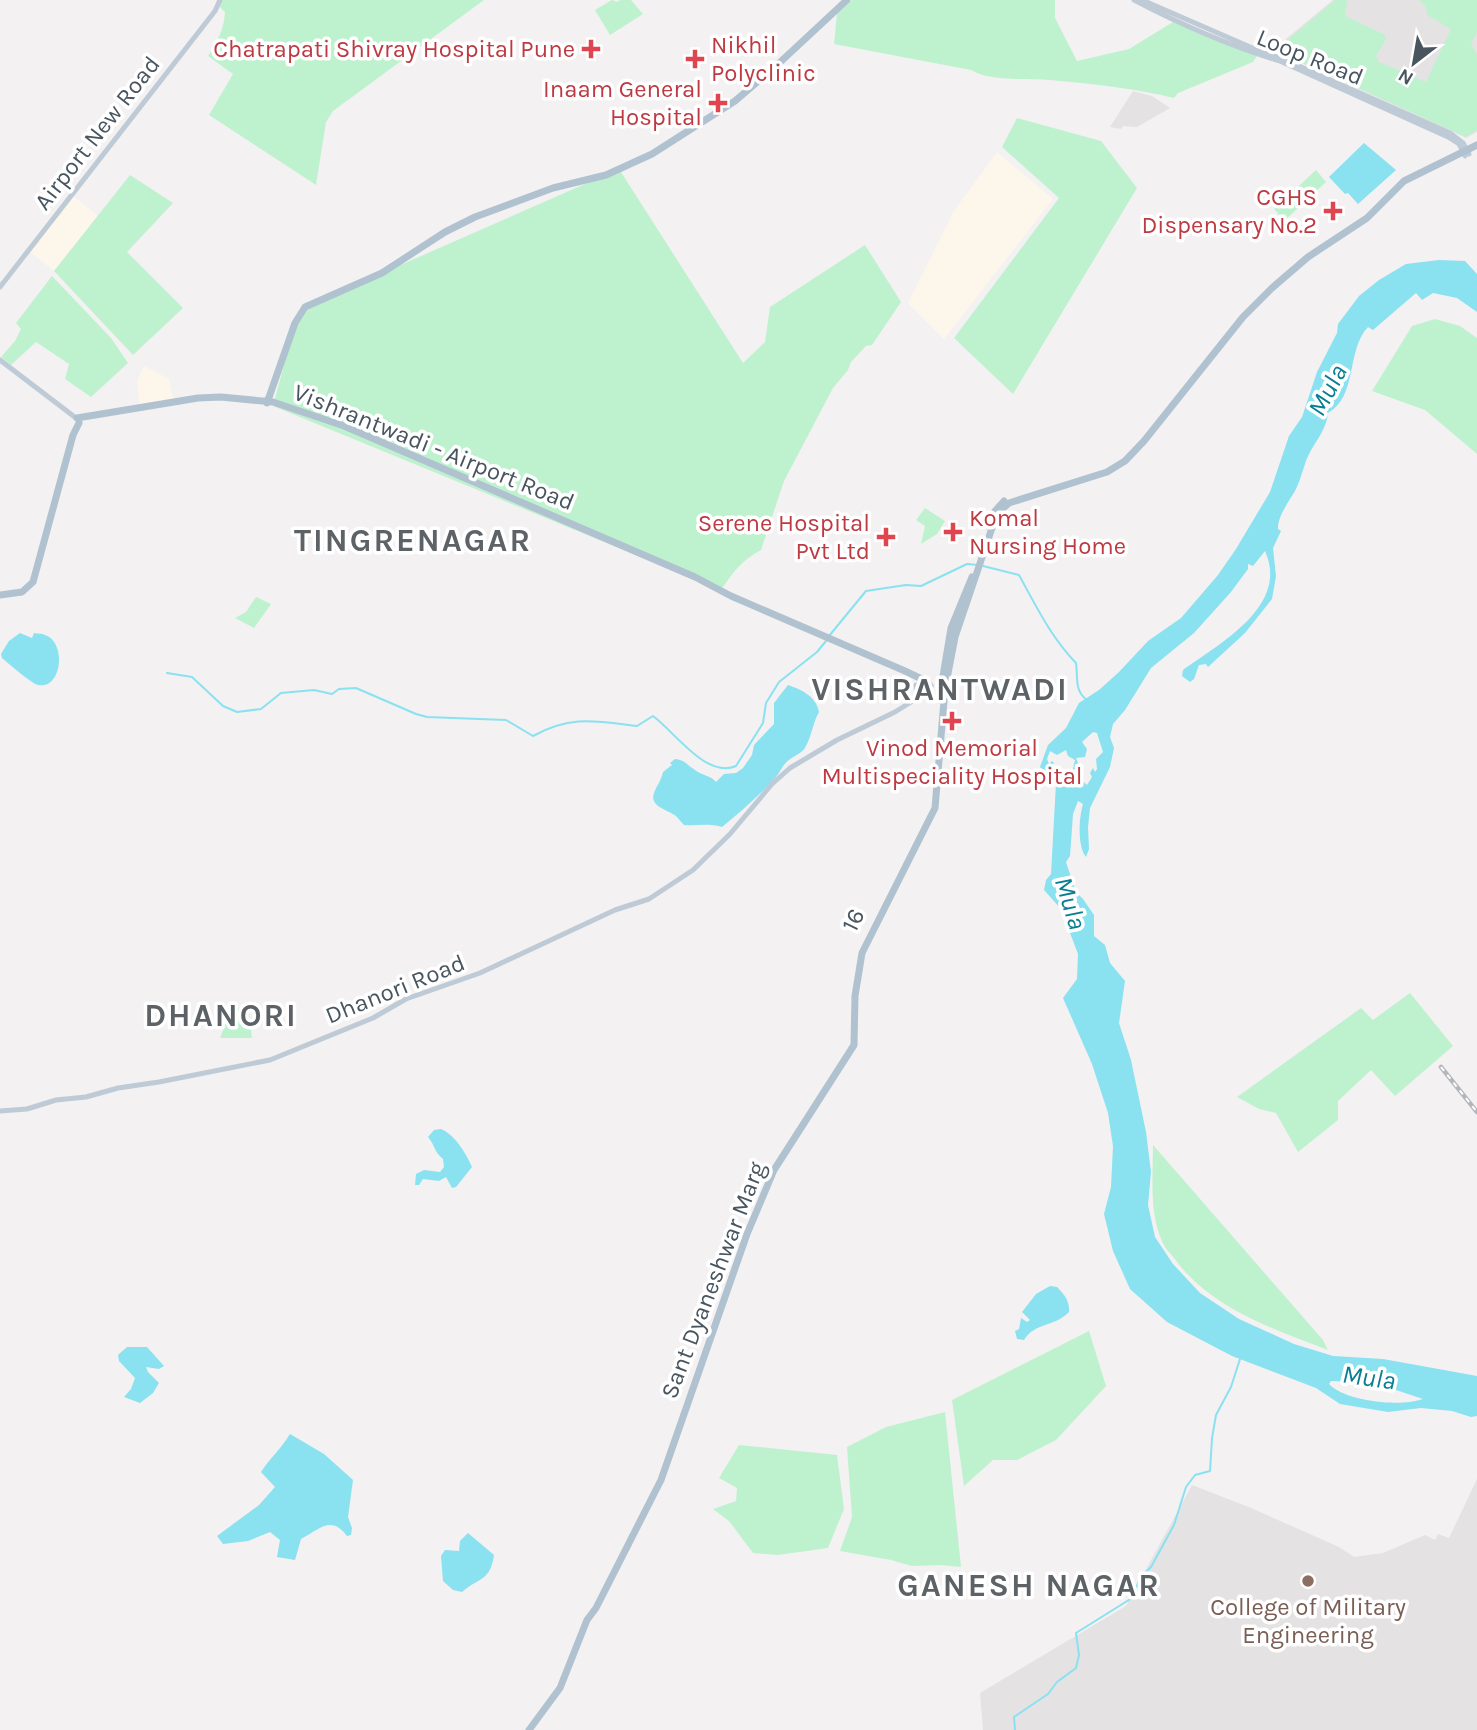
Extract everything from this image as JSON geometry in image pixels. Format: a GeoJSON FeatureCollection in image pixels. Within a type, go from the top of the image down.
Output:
{"type":"FeatureCollection","features":[{"type":"Feature","properties":{"kind":"main road","name":"Airport New Road"},"geometry":{"type":"LineString","coordinates":[[0,284],[215,11],[218,0]]}},
{"type":"Feature","properties":{"kind":"main road"},"geometry":{"type":"LineString","coordinates":[[269,403],[295,323],[305,307],[382,273],[445,232],[475,217],[544,191],[600,174],[645,154],[729,101],[844,0]]}},
{"type":"Feature","properties":{"kind":"main road","name":"Loop Road"},"geometry":{"type":"LineString","coordinates":[[1134,0],[1368,100],[1448,137],[1465,151]]}},
{"type":"Feature","properties":{"kind":"main road","name":"Loop Road"},"geometry":{"type":"LineString","coordinates":[[1142,0],[1450,133],[1465,151]]}},
{"type":"Feature","properties":{"kind":"main road"},"geometry":{"type":"LineString","coordinates":[[978,564],[995,521],[1009,503],[1100,474],[1125,461],[1243,317],[1272,288],[1367,218],[1404,181],[1477,143]]}},
{"type":"Feature","properties":{"kind":"main road"},"geometry":{"type":"LineString","coordinates":[[927,821],[937,799],[937,689],[991,518],[1002,502],[1018,494],[1099,470],[1123,458],[1142,439],[1240,314],[1269,285],[1305,254],[1363,216],[1401,178],[1465,151]]}},
{"type":"Feature","properties":{"kind":"main road"},"geometry":{"type":"LineString","coordinates":[[0,361],[69,412],[76,421],[33,582],[22,593],[0,596]]}},
{"type":"Feature","properties":{"kind":"main road"},"geometry":{"type":"LineString","coordinates":[[0,361],[76,421]]}},
{"type":"Feature","properties":{"kind":"main road","name":"Vishrantwadi - Airport Road"},"geometry":{"type":"LineString","coordinates":[[76,421],[198,398],[269,403],[343,430],[461,479],[825,639],[924,686],[937,689]]}},
{"type":"Feature","properties":{"kind":"main road"},"geometry":{"type":"LineString","coordinates":[[916,685],[919,694]]}},
{"type":"Feature","properties":{"kind":"main road","name":"Dhanori Road"},"geometry":{"type":"LineString","coordinates":[[0,1110],[32,1106],[56,1097],[88,1095],[215,1070],[269,1057],[378,1014],[404,997],[479,971],[597,916],[653,895],[691,867],[731,831],[787,771],[820,750],[886,718],[919,694],[937,689]]}},
{"type":"Feature","properties":{"kind":"main road","name":"16"},"geometry":{"type":"LineString","coordinates":[[853,1045],[852,991],[859,952],[932,807],[937,689]]}},
{"type":"Feature","properties":{"kind":"main road","name":"Sant Dyaneshwar Marg"},"geometry":{"type":"LineString","coordinates":[[528,1730],[560,1689],[593,1610],[661,1480],[746,1233],[780,1158],[853,1045]]}},
{"type":"Feature","properties":{"kind":"shaded area"},"geometry":{"type":"Polygon","coordinates":[[[1333,0],[1477,0],[1477,132],[1466,138],[1277,52],[1276,49],[1287,38],[1333,0]]]}},
{"type":"Feature","properties":{"kind":"shaded area"},"geometry":{"type":"Polygon","coordinates":[[[1133,91],[1152,96],[1170,108],[1137,127],[1110,127],[1133,91]]]}},
{"type":"Feature","properties":{"kind":"shaded area"},"geometry":{"type":"Polygon","coordinates":[[[997,152],[1053,199],[944,339],[908,303],[954,211],[997,152]]]}},
{"type":"Feature","properties":{"kind":"shaded area"},"geometry":{"type":"Polygon","coordinates":[[[73,196],[98,216],[54,271],[29,251],[73,196]]]}},
{"type":"Feature","properties":{"kind":"shaded area"},"geometry":{"type":"Polygon","coordinates":[[[144,366],[169,379],[173,399],[140,406],[137,381],[144,366]]]}},
{"type":"Feature","properties":{"kind":"shaded area","name":"College of Military Engineering"},"geometry":{"type":"Polygon","coordinates":[[[1477,1479],[1477,1730],[983,1730],[980,1693],[1126,1606],[1192,1485],[1339,1547],[1354,1557],[1383,1553],[1425,1535],[1435,1540],[1438,1534],[1449,1538],[1477,1479]]]}},
{"type":"Feature","properties":{"kind":"green space"},"geometry":{"type":"Polygon","coordinates":[[[221,0],[484,0],[333,111],[326,122],[316,185],[209,115],[233,74],[208,56],[223,24],[225,12],[219,6],[221,0]]]}},
{"type":"Feature","properties":{"kind":"green space"},"geometry":{"type":"Polygon","coordinates":[[[612,0],[631,0],[643,14],[610,35],[595,10],[612,0]]]}},
{"type":"Feature","properties":{"kind":"green space"},"geometry":{"type":"Polygon","coordinates":[[[852,0],[1055,0],[1055,18],[1077,61],[1129,49],[1173,22],[1257,56],[1253,62],[1178,93],[1174,98],[1097,85],[989,77],[971,70],[834,44],[837,14],[852,0]]]}},
{"type":"Feature","properties":{"kind":"green space"},"geometry":{"type":"Polygon","coordinates":[[[1335,0],[1347,0],[1345,16],[1385,35],[1386,39],[1376,56],[1379,62],[1426,82],[1451,29],[1427,15],[1426,6],[1419,0],[1477,0],[1477,32],[1471,44],[1477,54],[1477,130],[1466,137],[1279,52],[1278,48],[1335,0]]]}},
{"type":"Feature","properties":{"kind":"green space"},"geometry":{"type":"Polygon","coordinates":[[[1017,118],[1101,141],[1137,188],[1013,394],[954,338],[1059,198],[1002,147],[1017,118]]]}},
{"type":"Feature","properties":{"kind":"green space"},"geometry":{"type":"Polygon","coordinates":[[[619,169],[743,363],[765,342],[770,307],[865,245],[901,302],[872,345],[866,346],[851,362],[833,388],[784,481],[761,550],[738,567],[721,590],[273,406],[296,320],[305,307],[619,169]]]}},
{"type":"Feature","properties":{"kind":"green space"},"geometry":{"type":"Polygon","coordinates":[[[1316,170],[1326,182],[1284,221],[1274,209],[1316,170]]]}},
{"type":"Feature","properties":{"kind":"green space"},"geometry":{"type":"Polygon","coordinates":[[[130,175],[173,203],[127,252],[183,308],[133,355],[54,271],[130,175]]]}},
{"type":"Feature","properties":{"kind":"green space"},"geometry":{"type":"Polygon","coordinates":[[[52,276],[111,338],[128,363],[91,397],[65,379],[69,364],[36,342],[11,365],[1,357],[21,329],[16,323],[52,276]]]}},
{"type":"Feature","properties":{"kind":"green space"},"geometry":{"type":"Polygon","coordinates":[[[1435,319],[1460,326],[1477,338],[1477,454],[1425,410],[1372,391],[1412,326],[1435,319]]]}},
{"type":"Feature","properties":{"kind":"green space"},"geometry":{"type":"Polygon","coordinates":[[[925,508],[945,521],[937,534],[921,544],[925,526],[916,520],[925,508]]]}},
{"type":"Feature","properties":{"kind":"green space"},"geometry":{"type":"Polygon","coordinates":[[[256,597],[271,604],[254,628],[235,618],[246,612],[256,597]]]}},
{"type":"Feature","properties":{"kind":"green space"},"geometry":{"type":"Polygon","coordinates":[[[1410,993],[1453,1046],[1395,1096],[1371,1070],[1338,1101],[1338,1120],[1298,1152],[1276,1113],[1259,1109],[1237,1097],[1361,1008],[1373,1020],[1410,993]]]}},
{"type":"Feature","properties":{"kind":"green space"},"geometry":{"type":"Polygon","coordinates":[[[233,1005],[249,1012],[252,1038],[220,1038],[233,1005]]]}},
{"type":"Feature","properties":{"kind":"green space"},"geometry":{"type":"Polygon","coordinates":[[[1153,1145],[1323,1340],[1328,1350],[1244,1315],[1206,1291],[1189,1275],[1166,1248],[1158,1230],[1153,1194],[1153,1145]]]}},
{"type":"Feature","properties":{"kind":"green space"},"geometry":{"type":"Polygon","coordinates":[[[1089,1331],[1106,1386],[1056,1440],[1017,1460],[993,1460],[964,1486],[952,1400],[1089,1331]]]}},
{"type":"Feature","properties":{"kind":"green space"},"geometry":{"type":"Polygon","coordinates":[[[945,1412],[961,1567],[912,1566],[840,1551],[852,1517],[847,1447],[886,1427],[945,1412]]]}},
{"type":"Feature","properties":{"kind":"green space"},"geometry":{"type":"Polygon","coordinates":[[[739,1445],[837,1455],[844,1509],[828,1548],[778,1555],[753,1553],[729,1521],[713,1509],[736,1501],[737,1488],[719,1478],[739,1445]]]}},
{"type":"Feature","properties":{"kind":"water"},"geometry":{"type":"Polygon","coordinates":[[[1364,143],[1396,170],[1358,204],[1329,177],[1364,143]]]}},
{"type":"Feature","properties":{"kind":"water"},"geometry":{"type":"Polygon","coordinates":[[[1439,260],[1465,261],[1477,274],[1477,312],[1457,298],[1433,293],[1422,300],[1416,293],[1373,330],[1368,327],[1357,348],[1344,396],[1328,413],[1324,427],[1280,519],[1278,529],[1281,531],[1273,548],[1276,576],[1272,599],[1245,633],[1208,667],[1206,664],[1199,665],[1194,679],[1190,682],[1182,676],[1183,670],[1231,635],[1260,606],[1268,589],[1270,571],[1265,551],[1253,566],[1248,564],[1248,569],[1231,592],[1194,633],[1151,668],[1113,724],[1110,737],[1114,748],[1110,767],[1090,808],[1089,849],[1086,857],[1080,839],[1083,804],[1078,801],[1073,814],[1070,856],[1066,862],[1076,892],[1094,915],[1094,936],[1105,945],[1110,963],[1125,981],[1119,1023],[1131,1060],[1146,1132],[1151,1172],[1148,1205],[1155,1237],[1173,1264],[1200,1293],[1239,1319],[1294,1344],[1333,1356],[1383,1359],[1477,1376],[1477,1416],[1471,1417],[1452,1411],[1421,1408],[1388,1412],[1340,1404],[1316,1388],[1232,1356],[1167,1322],[1130,1289],[1113,1251],[1104,1214],[1111,1187],[1113,1146],[1108,1113],[1092,1064],[1063,998],[1077,979],[1078,954],[1061,909],[1044,890],[1046,880],[1051,874],[1056,783],[1040,767],[1048,745],[1066,728],[1079,703],[1099,690],[1148,641],[1181,618],[1218,575],[1270,492],[1289,436],[1302,417],[1317,372],[1337,333],[1338,324],[1359,296],[1406,264],[1439,260]],[[1093,732],[1082,742],[1087,749],[1085,757],[1076,758],[1082,772],[1080,779],[1087,785],[1093,768],[1095,772],[1097,769],[1096,759],[1103,752],[1097,733],[1093,732]],[[1066,750],[1057,755],[1050,751],[1047,759],[1049,764],[1052,761],[1054,763],[1049,769],[1053,767],[1056,773],[1066,778],[1072,773],[1075,760],[1068,756],[1066,750]],[[1331,1381],[1329,1384],[1360,1399],[1401,1403],[1423,1399],[1387,1387],[1354,1382],[1331,1381]]]}},
{"type":"Feature","properties":{"kind":"water"},"geometry":{"type":"Polygon","coordinates":[[[20,633],[32,638],[34,633],[44,634],[57,646],[57,673],[46,685],[35,684],[2,658],[1,654],[9,641],[20,633]]]}},
{"type":"Feature","properties":{"kind":"water"},"geometry":{"type":"Polygon","coordinates":[[[788,685],[812,698],[819,712],[805,748],[787,762],[750,803],[722,827],[684,825],[676,816],[654,802],[654,793],[663,772],[675,759],[716,782],[724,774],[736,773],[743,768],[752,755],[754,745],[774,724],[774,703],[788,685]]]}},
{"type":"Feature","properties":{"kind":"water"},"geometry":{"type":"Polygon","coordinates":[[[441,1129],[460,1145],[472,1167],[456,1187],[452,1188],[446,1177],[439,1181],[423,1179],[419,1185],[415,1185],[416,1174],[424,1170],[440,1172],[444,1167],[443,1159],[428,1137],[434,1130],[441,1129]]]}},
{"type":"Feature","properties":{"kind":"water"},"geometry":{"type":"Polygon","coordinates":[[[1050,1286],[1057,1287],[1064,1295],[1069,1304],[1069,1312],[1034,1330],[1024,1340],[1017,1339],[1015,1331],[1019,1329],[1021,1318],[1027,1322],[1030,1320],[1022,1312],[1036,1294],[1050,1286]]]}},
{"type":"Feature","properties":{"kind":"water"},"geometry":{"type":"Polygon","coordinates":[[[127,1347],[147,1347],[164,1366],[159,1369],[146,1367],[159,1383],[153,1393],[140,1403],[124,1397],[135,1378],[119,1361],[118,1355],[127,1347]]]}},
{"type":"Feature","properties":{"kind":"water"},"geometry":{"type":"Polygon","coordinates":[[[290,1434],[324,1454],[353,1480],[348,1517],[352,1528],[351,1535],[347,1536],[336,1526],[320,1528],[301,1539],[295,1560],[277,1557],[280,1540],[270,1532],[248,1541],[223,1544],[217,1536],[259,1505],[275,1487],[261,1472],[290,1434]]]}},
{"type":"Feature","properties":{"kind":"water"},"geometry":{"type":"Polygon","coordinates":[[[468,1533],[494,1555],[487,1575],[462,1592],[453,1590],[443,1581],[441,1556],[445,1550],[459,1551],[460,1541],[468,1533]]]}},
{"type":"Feature","properties":{"kind":"waterway"},"geometry":{"type":"LineString","coordinates":[[829,636],[866,591],[906,585],[921,586],[967,564],[978,565]]}},
{"type":"Feature","properties":{"kind":"waterway"},"geometry":{"type":"LineString","coordinates":[[983,566],[1019,575],[1051,632],[1076,663],[1078,688],[1087,700]]}},
{"type":"Feature","properties":{"kind":"waterway"},"geometry":{"type":"LineString","coordinates":[[167,673],[192,677],[223,706],[237,712],[261,709],[281,693],[314,690],[332,694],[339,689],[356,688],[427,717],[506,720],[533,736],[572,722],[596,721],[637,726],[653,716],[702,760],[725,768],[736,766],[763,723],[766,703],[779,682],[817,652],[826,641]]}},
{"type":"Feature","properties":{"kind":"waterway","name":"Mula"},"geometry":{"type":"LineString","coordinates":[[1146,656],[1163,641]]}},
{"type":"Feature","properties":{"kind":"waterway"},"geometry":{"type":"LineString","coordinates":[[1015,1730],[1014,1717],[1048,1694],[1057,1682],[1076,1668],[1079,1655],[1076,1633],[1132,1598],[1140,1578],[1151,1567],[1174,1525],[1186,1487],[1195,1475],[1210,1471],[1216,1415],[1231,1387],[1240,1359]]}},
{"type":"Feature","properties":{"kind":"railway"},"geometry":{"type":"LineString","coordinates":[[1441,1067],[1477,1112]]}},
{"type":"Feature","properties":{"kind":"place","name":"Chatrapati Shivray Hospital Pune"},"geometry":{"type":"Point","coordinates":[591,49]}},
{"type":"Feature","properties":{"kind":"place","name":"Nikhil Polyclinic"},"geometry":{"type":"Point","coordinates":[695,59]}},
{"type":"Feature","properties":{"kind":"place","name":"Inaam General Hospital"},"geometry":{"type":"Point","coordinates":[718,103]}},
{"type":"Feature","properties":{"kind":"place","name":"CGHS Dispensary No.2"},"geometry":{"type":"Point","coordinates":[1333,211]}},
{"type":"Feature","properties":{"kind":"place","name":"Komal Nursing Home"},"geometry":{"type":"Point","coordinates":[953,532]}},
{"type":"Feature","properties":{"kind":"place","name":"Serene Hospital Pvt Ltd"},"geometry":{"type":"Point","coordinates":[886,537]}},
{"type":"Feature","properties":{"kind":"place","name":"Vinod Memorial Multispeciality Hospital"},"geometry":{"type":"Point","coordinates":[952,721]}},
{"type":"Feature","properties":{"kind":"place","name":"College of Military Engineering"},"geometry":{"type":"Point","coordinates":[1308,1581]}},
{"type":"Feature","properties":{"kind":"district","name":"TINGRENAGAR"},"geometry":{"type":"Point","coordinates":[413,540]}},
{"type":"Feature","properties":{"kind":"district","name":"VISHRANTWADI"},"geometry":{"type":"Point","coordinates":[940,689]}},
{"type":"Feature","properties":{"kind":"district","name":"DHANORI"},"geometry":{"type":"Point","coordinates":[221,1015]}},
{"type":"Feature","properties":{"kind":"district","name":"GANESH NAGAR"},"geometry":{"type":"Point","coordinates":[1029,1585]}}]}
